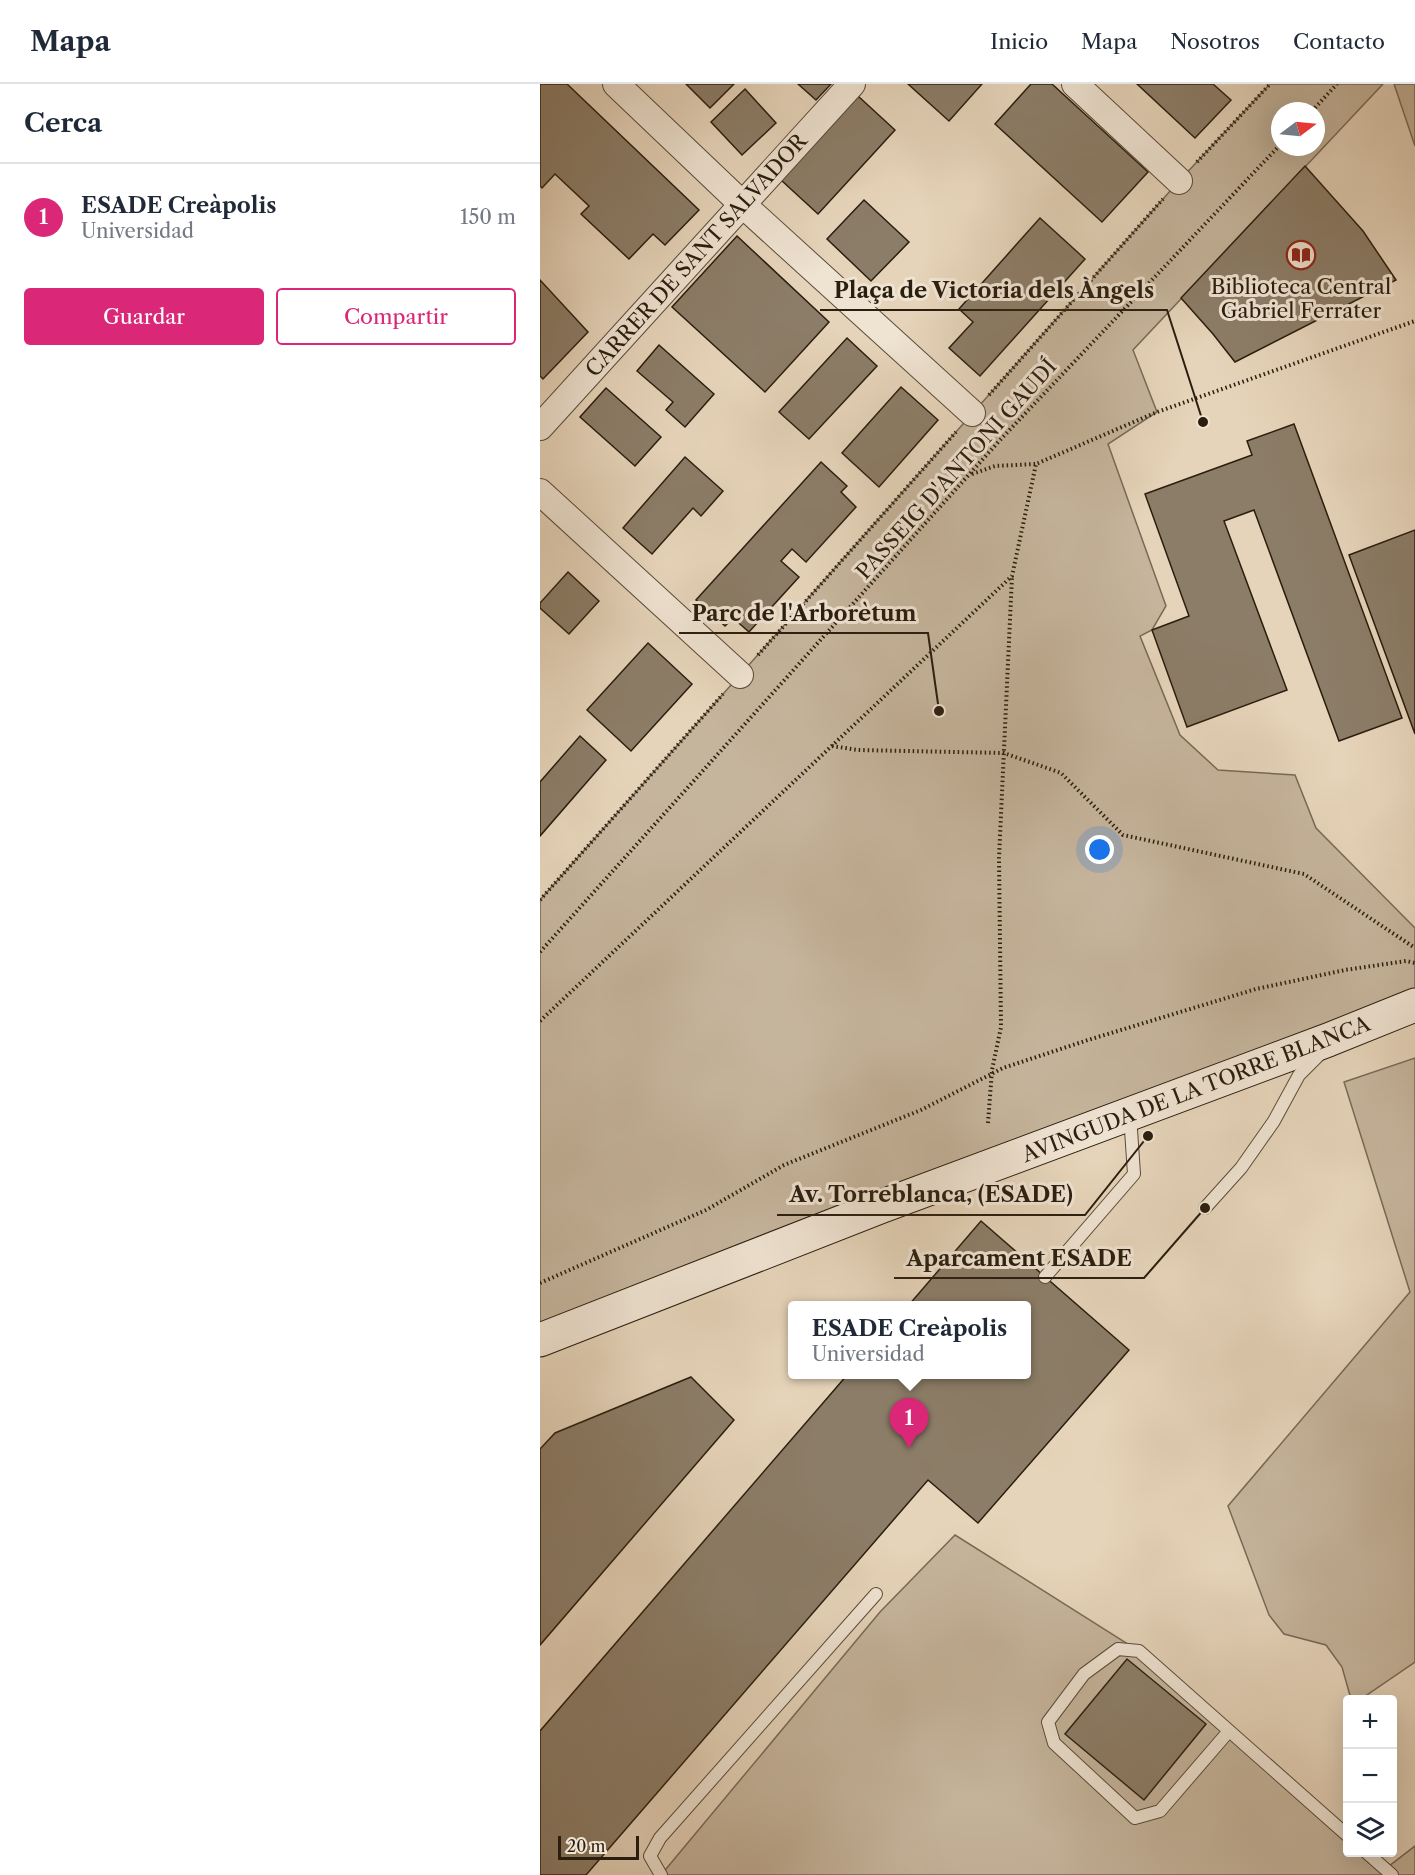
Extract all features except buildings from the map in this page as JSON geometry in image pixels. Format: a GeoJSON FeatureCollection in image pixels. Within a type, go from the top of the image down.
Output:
{"type":"FeatureCollection","features":[{"type":"Feature","properties":{"kind":"main road","name":"AVINGUDA DE LA TORRE BLANCA"},"geometry":{"type":"LineString","coordinates":[[540,1340],[880,1207],[1415,1005]]}},
{"type":"Feature","properties":{"kind":"street"},"geometry":{"type":"LineString","coordinates":[[616,84],[742,204],[972,413]]}},
{"type":"Feature","properties":{"kind":"street","name":"CARRER DE SANT SALVADOR"},"geometry":{"type":"LineString","coordinates":[[540,427],[852,84]]}},
{"type":"Feature","properties":{"kind":"street"},"geometry":{"type":"LineString","coordinates":[[1075,84],[1179,181]]}},
{"type":"Feature","properties":{"kind":"street"},"geometry":{"type":"LineString","coordinates":[[540,492],[740,675]]}},
{"type":"Feature","properties":{"kind":"lane"},"geometry":{"type":"LineString","coordinates":[[1205,1208],[1248,1159],[1274,1121],[1299,1075],[1324,1050],[1361,1027]]}},
{"type":"Feature","properties":{"kind":"lane"},"geometry":{"type":"LineString","coordinates":[[1045,1278],[1134,1174],[1130,1114]]}},
{"type":"Feature","properties":{"kind":"lane"},"geometry":{"type":"LineString","coordinates":[[661,1875],[650,1856],[660,1838],[876,1594]]}},
{"type":"Feature","properties":{"kind":"lane"},"geometry":{"type":"LineString","coordinates":[[1229,1731],[1160,1811],[1136,1818],[1054,1743],[1048,1722],[1084,1674],[1118,1649],[1139,1651],[1229,1731],[1343,1832]]}},
{"type":"Feature","properties":{"kind":"lane"},"geometry":{"type":"LineString","coordinates":[[1372,1857],[1392,1875]]}},
{"type":"Feature","properties":{"kind":"path"},"geometry":{"type":"LineString","coordinates":[[540,900],[1179,181],[1270,84]]}},
{"type":"Feature","properties":{"kind":"path"},"geometry":{"type":"LineString","coordinates":[[1320,102],[1337,84]]}},
{"type":"Feature","properties":{"kind":"path","name":"PASSEIG D'ANTONI GAUDÍ"},"geometry":{"type":"LineString","coordinates":[[540,952],[969,475],[1271,155]]}},
{"type":"Feature","properties":{"kind":"path"},"geometry":{"type":"LineString","coordinates":[[969,475],[995,466],[1036,464],[1156,412],[1415,321]]}},
{"type":"Feature","properties":{"kind":"path"},"geometry":{"type":"LineString","coordinates":[[988,1123],[992,1074],[1001,1028],[999,858],[1011,576],[1036,464]]}},
{"type":"Feature","properties":{"kind":"path"},"geometry":{"type":"LineString","coordinates":[[540,1021],[1011,576]]}},
{"type":"Feature","properties":{"kind":"path"},"geometry":{"type":"LineString","coordinates":[[832,746],[869,751],[1004,753],[1061,773],[1123,835],[1304,874],[1415,948]]}},
{"type":"Feature","properties":{"kind":"path"},"geometry":{"type":"LineString","coordinates":[[540,1282],[706,1210],[784,1165],[921,1110],[1003,1068],[1256,989],[1345,970],[1406,962],[1415,963]]}},
{"type":"Feature","properties":{"kind":"shaded area"},"geometry":{"type":"Polygon","coordinates":[[[1270,84],[1383,84],[1325,146],[1325,102],[1271,102],[1271,156],[1315,156],[1133,350],[1157,412],[1108,444],[1166,606],[1152,630],[1140,636],[1180,735],[1218,770],[1295,775],[1316,828],[1415,928],[1415,1006],[540,1336],[540,900],[1179,181],[1270,84]]]}},
{"type":"Feature","properties":{"kind":"shaded area"},"geometry":{"type":"Polygon","coordinates":[[[1394,84],[1415,84],[1415,146],[1394,84]]]}},
{"type":"Feature","properties":{"kind":"shaded area"},"geometry":{"type":"Polygon","coordinates":[[[1415,1058],[1415,1662],[1367,1695],[1350,1695],[1342,1667],[1326,1645],[1284,1634],[1269,1615],[1228,1506],[1410,1292],[1344,1082],[1415,1058]]]}},
{"type":"Feature","properties":{"kind":"shaded area"},"geometry":{"type":"Polygon","coordinates":[[[955,1535],[1139,1651],[1343,1832],[1343,1857],[1371,1857],[1385,1869],[1415,1846],[1415,1875],[661,1875],[880,1612],[955,1535]]]}},
{"type":"Feature","properties":{"kind":"place","name":"Biblioteca Central Gabriel Ferrater"},"geometry":{"type":"Point","coordinates":[1301,255]}},
{"type":"Feature","properties":{"kind":"place","name":"Plaça de Victoria dels Àngels"},"geometry":{"type":"Point","coordinates":[1203,422]}},
{"type":"Feature","properties":{"kind":"place","name":"Parc de l'Arborètum"},"geometry":{"type":"Point","coordinates":[939,711]}},
{"type":"Feature","properties":{"kind":"place","name":"Av. Torreblanca, (ESADE)"},"geometry":{"type":"Point","coordinates":[1148,1136]}},
{"type":"Feature","properties":{"kind":"place","name":"Aparcament ESADE"},"geometry":{"type":"Point","coordinates":[1205,1208]}},
{"type":"Feature","properties":{"kind":"place","name":"ESADE Creàpolis"},"geometry":{"type":"Point","coordinates":[909,1448]}}]}
